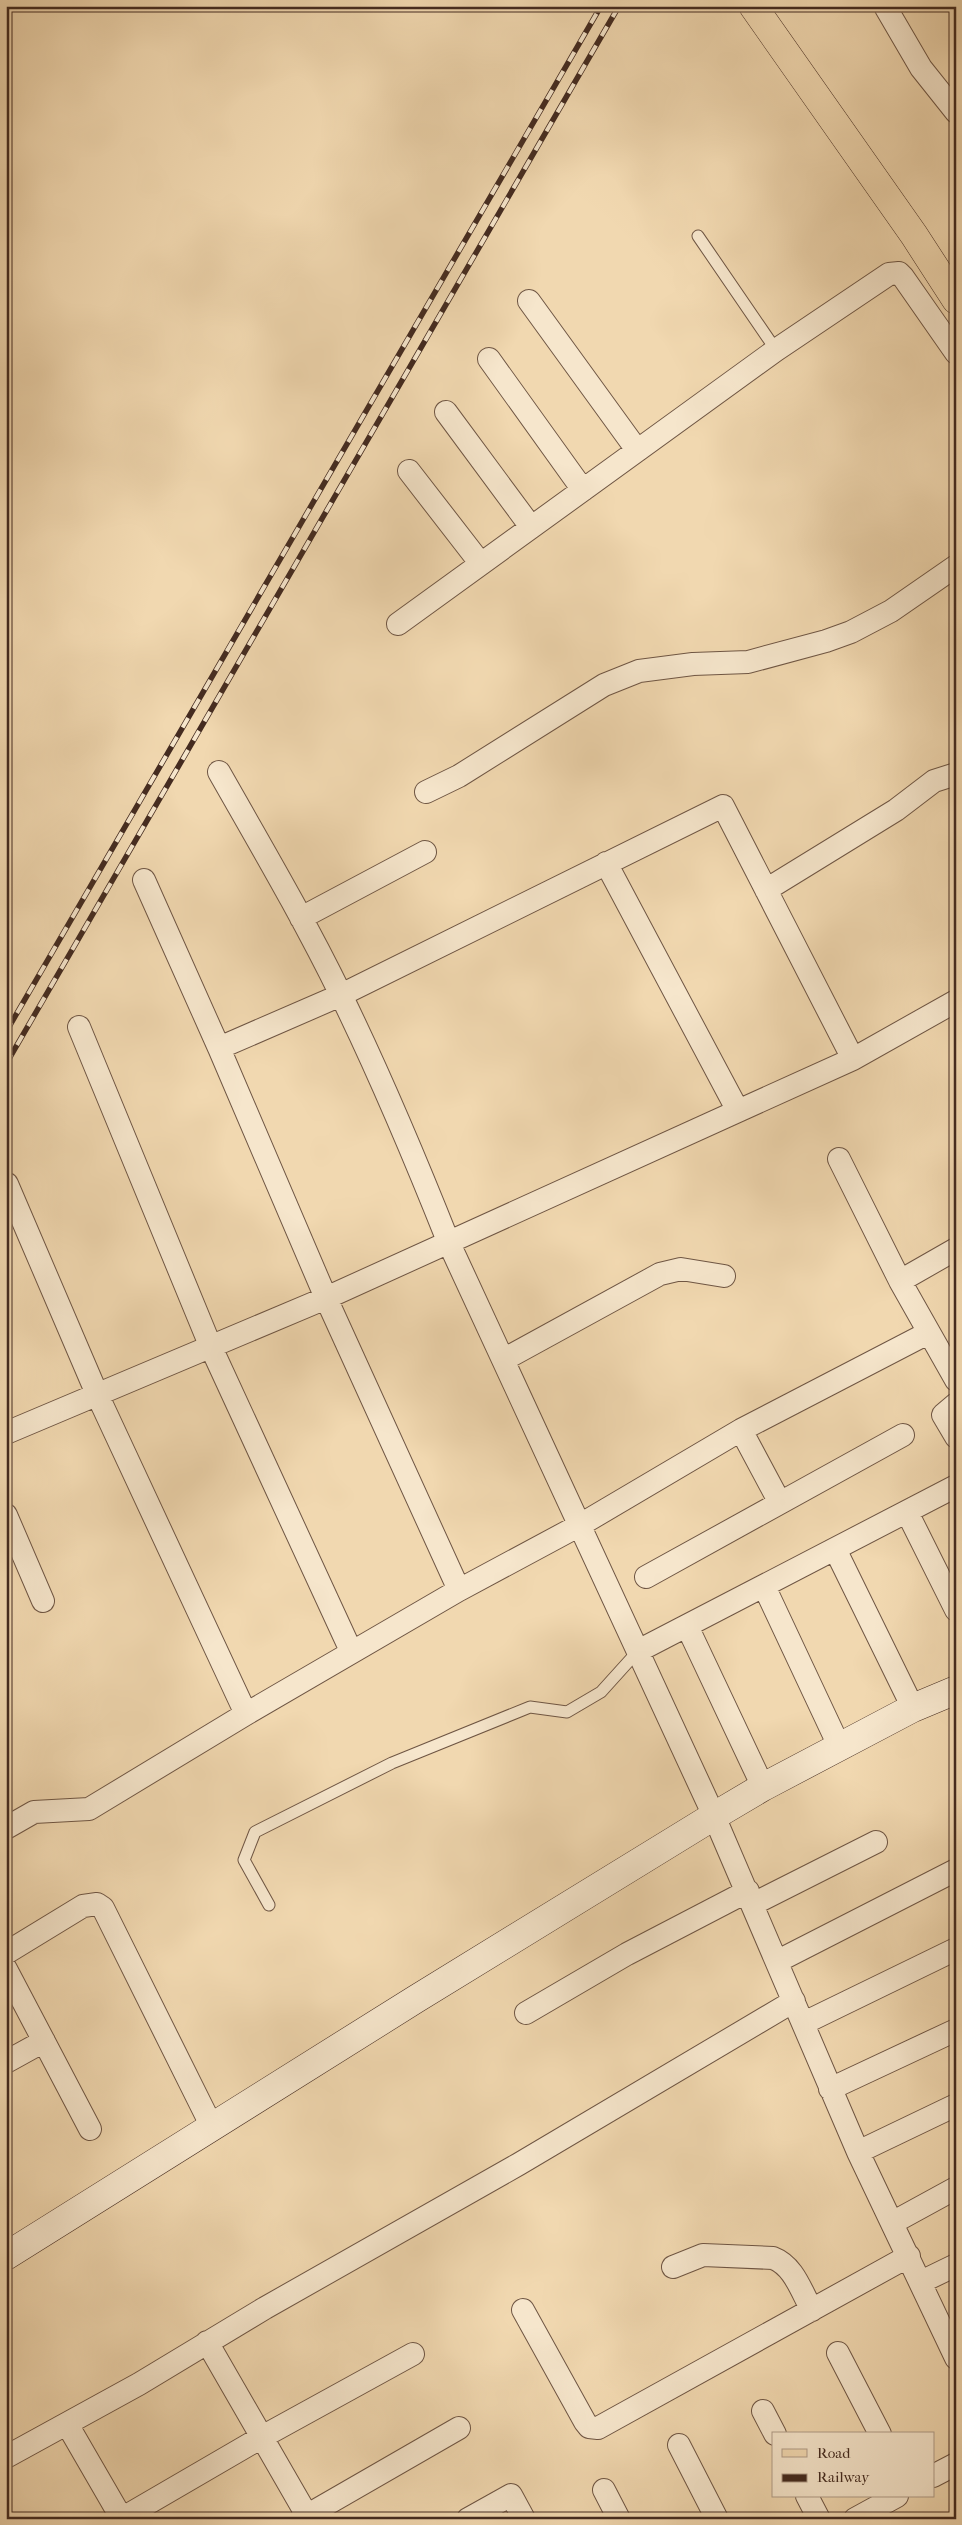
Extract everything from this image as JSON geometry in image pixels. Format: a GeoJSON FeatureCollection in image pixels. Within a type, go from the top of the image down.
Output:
{"type":"FeatureCollection","features":[{"type":"Feature","properties":{"kind":"main road"},"geometry":{"type":"LineString","coordinates":[[753,6],[914,235],[956,300]]}},
{"type":"Feature","properties":{"kind":"street"},"geometry":{"type":"LineString","coordinates":[[886,8],[921,68],[956,112]]}},
{"type":"Feature","properties":{"kind":"street"},"geometry":{"type":"LineString","coordinates":[[398,624],[776,350],[894,272],[903,277],[956,353]]}},
{"type":"Feature","properties":{"kind":"street"},"geometry":{"type":"LineString","coordinates":[[529,302],[637,450]]}},
{"type":"Feature","properties":{"kind":"street"},"geometry":{"type":"LineString","coordinates":[[489,359],[583,490]]}},
{"type":"Feature","properties":{"kind":"street"},"geometry":{"type":"LineString","coordinates":[[446,412],[531,527]]}},
{"type":"Feature","properties":{"kind":"street"},"geometry":{"type":"LineString","coordinates":[[409,470],[480,564]]}},
{"type":"Feature","properties":{"kind":"street"},"geometry":{"type":"LineString","coordinates":[[426,792],[459,776],[604,685],[624,676],[658,667],[748,662],[826,641],[850,632],[891,610],[956,566]]}},
{"type":"Feature","properties":{"kind":"street"},"geometry":{"type":"LineString","coordinates":[[219,772],[301,918],[341,995],[409,1143],[448,1241],[714,1816],[778,1961],[858,2152],[953,2345]]}},
{"type":"Feature","properties":{"kind":"street"},"geometry":{"type":"LineString","coordinates":[[766,890],[896,810],[934,781],[956,774]]}},
{"type":"Feature","properties":{"kind":"street"},"geometry":{"type":"LineString","coordinates":[[220,1048],[341,995],[722,806],[852,1059]]}},
{"type":"Feature","properties":{"kind":"street"},"geometry":{"type":"LineString","coordinates":[[301,918],[425,852]]}},
{"type":"Feature","properties":{"kind":"street"},"geometry":{"type":"LineString","coordinates":[[606,863],[738,1111]]}},
{"type":"Feature","properties":{"kind":"street"},"geometry":{"type":"LineString","coordinates":[[144,880],[220,1048],[326,1298],[459,1590]]}},
{"type":"Feature","properties":{"kind":"street"},"geometry":{"type":"LineString","coordinates":[[6,1433],[326,1298],[738,1111],[852,1059],[956,1001]]}},
{"type":"Feature","properties":{"kind":"street"},"geometry":{"type":"LineString","coordinates":[[79,1028],[210,1346],[351,1652]]}},
{"type":"Feature","properties":{"kind":"street"},"geometry":{"type":"LineString","coordinates":[[839,1159],[900,1281],[956,1380]]}},
{"type":"Feature","properties":{"kind":"street"},"geometry":{"type":"LineString","coordinates":[[7,1184],[97,1394],[246,1714]]}},
{"type":"Feature","properties":{"kind":"street"},"geometry":{"type":"LineString","coordinates":[[900,1281],[956,1249]]}},
{"type":"Feature","properties":{"kind":"street"},"geometry":{"type":"LineString","coordinates":[[503,1360],[664,1272],[681,1269],[724,1276]]}},
{"type":"Feature","properties":{"kind":"street"},"geometry":{"type":"LineString","coordinates":[[6,1828],[34,1812],[89,1810],[246,1714],[459,1590],[580,1525],[741,1430],[928,1333]]}},
{"type":"Feature","properties":{"kind":"street"},"geometry":{"type":"LineString","coordinates":[[956,1404],[943,1414],[956,1437]]}},
{"type":"Feature","properties":{"kind":"street"},"geometry":{"type":"LineString","coordinates":[[741,1430],[780,1503]]}},
{"type":"Feature","properties":{"kind":"street"},"geometry":{"type":"LineString","coordinates":[[646,1577],[902,1435]]}},
{"type":"Feature","properties":{"kind":"street"},"geometry":{"type":"LineString","coordinates":[[638,1650],[956,1486]]}},
{"type":"Feature","properties":{"kind":"street"},"geometry":{"type":"LineString","coordinates":[[907,1512],[956,1610]]}},
{"type":"Feature","properties":{"kind":"street"},"geometry":{"type":"LineString","coordinates":[[6,1515],[43,1601]]}},
{"type":"Feature","properties":{"kind":"street"},"geometry":{"type":"LineString","coordinates":[[834,1549],[913,1708]]}},
{"type":"Feature","properties":{"kind":"street"},"geometry":{"type":"LineString","coordinates":[[764,1586],[840,1748]]}},
{"type":"Feature","properties":{"kind":"street"},"geometry":{"type":"LineString","coordinates":[[687,1626],[763,1787]]}},
{"type":"Feature","properties":{"kind":"street"},"geometry":{"type":"LineString","coordinates":[[6,2256],[416,1999],[714,1816],[763,1787],[913,1708],[956,1690]]}},
{"type":"Feature","properties":{"kind":"street"},"geometry":{"type":"LineString","coordinates":[[526,2013],[627,1954],[876,1842]]}},
{"type":"Feature","properties":{"kind":"street"},"geometry":{"type":"LineString","coordinates":[[778,1961],[956,1870]]}},
{"type":"Feature","properties":{"kind":"street"},"geometry":{"type":"LineString","coordinates":[[6,1953],[83,1906],[97,1904],[103,1908],[212,2127]]}},
{"type":"Feature","properties":{"kind":"street"},"geometry":{"type":"LineString","coordinates":[[804,2023],[956,1949]]}},
{"type":"Feature","properties":{"kind":"street"},"geometry":{"type":"LineString","coordinates":[[6,1969],[90,2128]]}},
{"type":"Feature","properties":{"kind":"street"},"geometry":{"type":"LineString","coordinates":[[6,2457],[139,2384],[207,2342],[519,2164],[794,2001]]}},
{"type":"Feature","properties":{"kind":"street"},"geometry":{"type":"LineString","coordinates":[[830,2089],[956,2030]]}},
{"type":"Feature","properties":{"kind":"street"},"geometry":{"type":"LineString","coordinates":[[6,2062],[44,2041]]}},
{"type":"Feature","properties":{"kind":"street"},"geometry":{"type":"LineString","coordinates":[[858,2152],[956,2106]]}},
{"type":"Feature","properties":{"kind":"street"},"geometry":{"type":"LineString","coordinates":[[892,2224],[956,2188]]}},
{"type":"Feature","properties":{"kind":"street"},"geometry":{"type":"LineString","coordinates":[[673,2267],[703,2255],[773,2258],[783,2262],[790,2269],[812,2310]]}},
{"type":"Feature","properties":{"kind":"street"},"geometry":{"type":"LineString","coordinates":[[523,2310],[586,2422],[594,2428],[598,2428],[909,2256]]}},
{"type":"Feature","properties":{"kind":"street"},"geometry":{"type":"LineString","coordinates":[[921,2282],[956,2265]]}},
{"type":"Feature","properties":{"kind":"street"},"geometry":{"type":"LineString","coordinates":[[207,2342],[306,2518],[458,2428]]}},
{"type":"Feature","properties":{"kind":"street"},"geometry":{"type":"LineString","coordinates":[[838,2353],[879,2432]]}},
{"type":"Feature","properties":{"kind":"street"},"geometry":{"type":"LineString","coordinates":[[67,2424],[121,2519],[262,2437],[414,2354]]}},
{"type":"Feature","properties":{"kind":"street"},"geometry":{"type":"LineString","coordinates":[[763,2411],[774,2432]]}},
{"type":"Feature","properties":{"kind":"street"},"geometry":{"type":"LineString","coordinates":[[679,2445],[717,2519]]}},
{"type":"Feature","properties":{"kind":"street"},"geometry":{"type":"LineString","coordinates":[[934,2475],[956,2464]]}},
{"type":"Feature","properties":{"kind":"street"},"geometry":{"type":"LineString","coordinates":[[604,2490],[619,2519]]}},
{"type":"Feature","properties":{"kind":"street"},"geometry":{"type":"LineString","coordinates":[[468,2519],[511,2495],[524,2519]]}},
{"type":"Feature","properties":{"kind":"street"},"geometry":{"type":"LineString","coordinates":[[808,2498],[819,2519]]}},
{"type":"Feature","properties":{"kind":"street"},"geometry":{"type":"LineString","coordinates":[[855,2519],[893,2498]]}},
{"type":"Feature","properties":{"kind":"lane"},"geometry":{"type":"LineString","coordinates":[[698,236],[776,350]]}},
{"type":"Feature","properties":{"kind":"lane"},"geometry":{"type":"LineString","coordinates":[[269,1905],[244,1860],[255,1832],[392,1763],[530,1707],[567,1712],[601,1692],[638,1650]]}},
{"type":"Feature","properties":{"kind":"railway"},"geometry":{"type":"LineString","coordinates":[[6,1032],[601,6]]}},
{"type":"Feature","properties":{"kind":"railway"},"geometry":{"type":"LineString","coordinates":[[6,1064],[619,6]]}}]}
